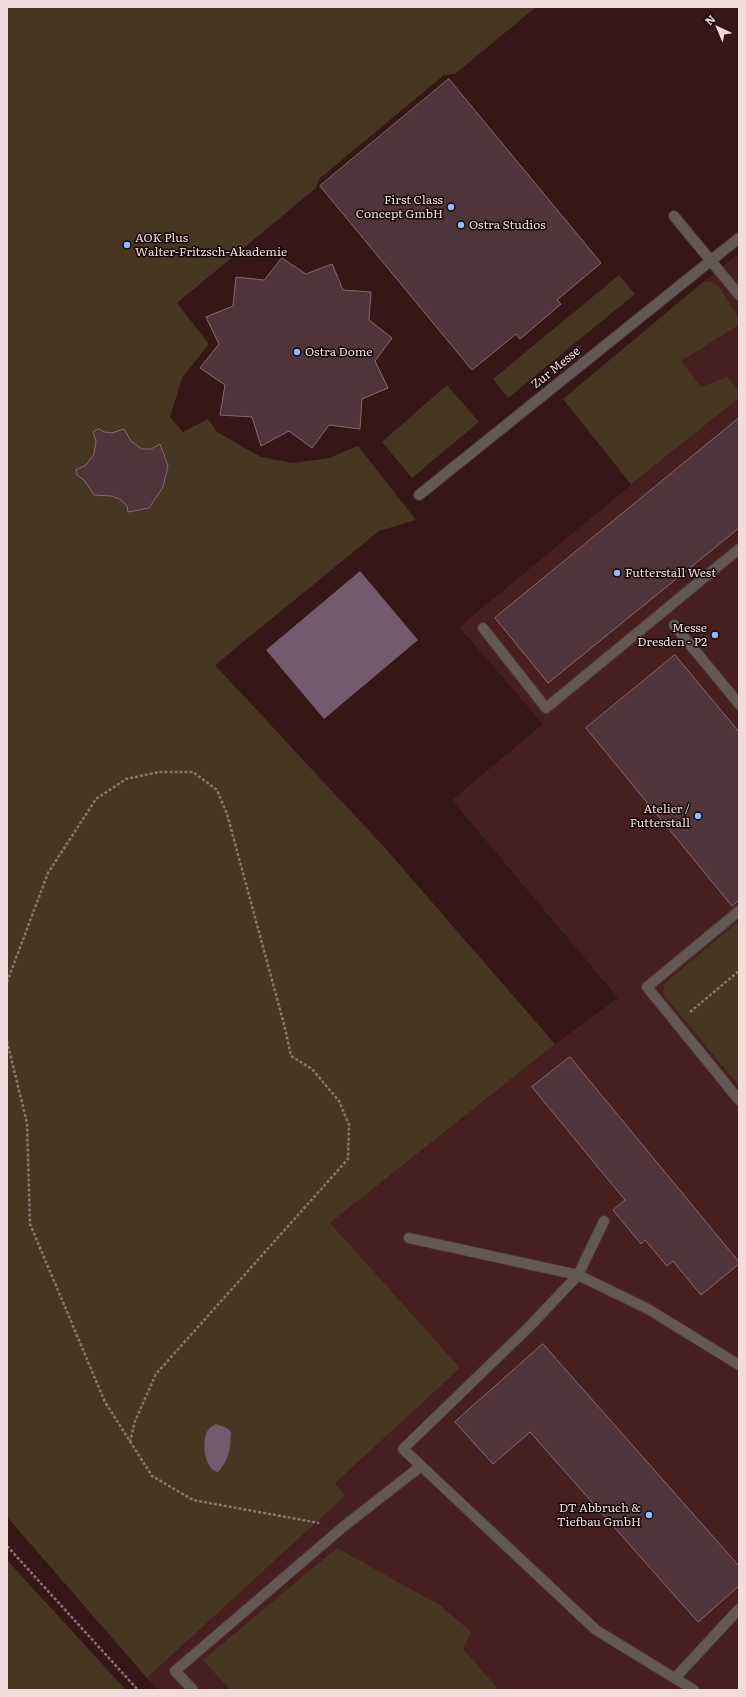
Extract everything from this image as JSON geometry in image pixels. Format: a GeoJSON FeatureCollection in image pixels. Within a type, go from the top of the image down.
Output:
{"type":"FeatureCollection","features":[{"type":"Feature","properties":{"kind":"lane"},"geometry":{"type":"LineString","coordinates":[[674,216],[739,295]]}},
{"type":"Feature","properties":{"kind":"lane","name":"Zur Messe"},"geometry":{"type":"LineString","coordinates":[[419,495],[739,238]]}},
{"type":"Feature","properties":{"kind":"lane"},"geometry":{"type":"LineString","coordinates":[[483,628],[546,708],[739,549]]}},
{"type":"Feature","properties":{"kind":"lane"},"geometry":{"type":"LineString","coordinates":[[674,625],[739,704]]}},
{"type":"Feature","properties":{"kind":"lane"},"geometry":{"type":"LineString","coordinates":[[739,911],[646,987],[739,1100]]}},
{"type":"Feature","properties":{"kind":"lane"},"geometry":{"type":"LineString","coordinates":[[604,1221],[578,1274],[529,1326],[403,1449],[596,1630],[694,1690]]}},
{"type":"Feature","properties":{"kind":"lane"},"geometry":{"type":"LineString","coordinates":[[409,1238],[578,1274],[648,1309],[739,1365]]}},
{"type":"Feature","properties":{"kind":"lane"},"geometry":{"type":"LineString","coordinates":[[192,1690],[174,1671],[343,1527],[421,1466]]}},
{"type":"Feature","properties":{"kind":"lane"},"geometry":{"type":"LineString","coordinates":[[675,1678],[739,1609]]}},
{"type":"Feature","properties":{"kind":"path"},"geometry":{"type":"LineString","coordinates":[[7,982],[48,873],[96,799],[126,779],[159,772],[193,772],[217,790],[227,814],[285,1028],[291,1056],[312,1069],[339,1101],[349,1125],[348,1159],[156,1374],[135,1421],[130,1442]]}},
{"type":"Feature","properties":{"kind":"path"},"geometry":{"type":"LineString","coordinates":[[676,1023],[739,971]]}},
{"type":"Feature","properties":{"kind":"path"},"geometry":{"type":"LineString","coordinates":[[7,1041],[27,1123],[30,1224],[105,1402],[152,1476],[193,1500],[343,1527]]}},
{"type":"Feature","properties":{"kind":"path"},"geometry":{"type":"LineString","coordinates":[[7,1546],[138,1690]]}},
{"type":"Feature","properties":{"kind":"shaded area"},"geometry":{"type":"Polygon","coordinates":[[[7,7],[536,7],[455,74],[444,75],[319,179],[316,188],[177,303],[209,344],[182,378],[170,417],[183,432],[208,419],[217,432],[261,457],[293,463],[329,458],[358,446],[416,520],[379,531],[215,665],[385,848],[555,1044],[330,1223],[460,1368],[335,1483],[345,1496],[147,1678],[7,1517],[7,7]]]}},
{"type":"Feature","properties":{"kind":"shaded area"},"geometry":{"type":"Polygon","coordinates":[[[739,253],[739,1690],[158,1690],[147,1678],[345,1496],[284,1423],[294,1251],[555,1044],[618,998],[452,800],[543,724],[459,627],[631,485],[563,399],[739,253]]]}},
{"type":"Feature","properties":{"kind":"shaded area"},"geometry":{"type":"Polygon","coordinates":[[[619,275],[635,294],[508,398],[493,379],[619,275]]]}},
{"type":"Feature","properties":{"kind":"shaded area"},"geometry":{"type":"Polygon","coordinates":[[[703,282],[711,282],[719,287],[739,318],[739,325],[681,361],[701,387],[727,377],[739,392],[739,398],[631,484],[563,399],[703,282]]]}},
{"type":"Feature","properties":{"kind":"shaded area"},"geometry":{"type":"Polygon","coordinates":[[[447,385],[479,422],[412,478],[382,442],[447,385]]]}},
{"type":"Feature","properties":{"kind":"shaded area"},"geometry":{"type":"Polygon","coordinates":[[[360,571],[418,640],[324,719],[266,650],[360,571]]]}},
{"type":"Feature","properties":{"kind":"shaded area"},"geometry":{"type":"Polygon","coordinates":[[[739,921],[739,1086],[663,994],[664,984],[739,921]]]}},
{"type":"Feature","properties":{"kind":"shaded area"},"geometry":{"type":"Polygon","coordinates":[[[216,1424],[227,1428],[231,1432],[229,1454],[218,1472],[213,1470],[210,1466],[204,1447],[208,1430],[216,1424]]]}},
{"type":"Feature","properties":{"kind":"shaded area"},"geometry":{"type":"Polygon","coordinates":[[[337,1548],[441,1606],[471,1632],[463,1649],[499,1690],[230,1690],[203,1660],[337,1548]]]}},
{"type":"Feature","properties":{"kind":"shaded area"},"geometry":{"type":"Polygon","coordinates":[[[7,1560],[126,1690],[7,1690],[7,1560]]]}},
{"type":"Feature","properties":{"kind":"building","name":"Ostra Studios"},"geometry":{"type":"Polygon","coordinates":[[[449,79],[601,263],[557,300],[561,304],[520,339],[516,334],[472,370],[320,186],[449,79]]]}},
{"type":"Feature","properties":{"kind":"building","name":"Ostra Dome"},"geometry":{"type":"Polygon","coordinates":[[[282,258],[306,274],[332,264],[343,290],[371,292],[369,320],[392,338],[375,361],[388,388],[362,399],[360,429],[329,425],[312,448],[289,431],[261,446],[252,417],[220,415],[225,385],[200,368],[219,344],[206,317],[233,306],[236,277],[264,280],[282,258]]]}},
{"type":"Feature","properties":{"kind":"building","name":"Futterstall West"},"geometry":{"type":"Polygon","coordinates":[[[739,418],[739,528],[548,683],[495,618],[739,418]]]}},
{"type":"Feature","properties":{"kind":"building"},"geometry":{"type":"Polygon","coordinates":[[[99,429],[104,432],[112,433],[124,429],[131,441],[142,449],[151,449],[160,444],[168,466],[163,487],[149,508],[128,512],[127,506],[121,500],[112,496],[94,495],[84,480],[77,475],[76,470],[86,465],[94,454],[96,441],[93,432],[99,429]]]}},
{"type":"Feature","properties":{"kind":"building","name":"Atelier / Futterstall"},"geometry":{"type":"Polygon","coordinates":[[[675,655],[739,732],[739,900],[732,906],[586,728],[675,655]]]}},
{"type":"Feature","properties":{"kind":"building"},"geometry":{"type":"Polygon","coordinates":[[[570,1057],[739,1262],[739,1264],[701,1295],[673,1261],[667,1266],[645,1240],[641,1244],[613,1210],[625,1200],[532,1087],[570,1057]]]}},
{"type":"Feature","properties":{"kind":"building","name":"DT Abbruch & Tiefbau GmbH"},"geometry":{"type":"Polygon","coordinates":[[[543,1344],[739,1566],[739,1586],[698,1622],[530,1432],[493,1464],[455,1422],[543,1344]]]}},
{"type":"Feature","properties":{"kind":"place","name":"First Class Concept GmbH"},"geometry":{"type":"Point","coordinates":[451,207]}},
{"type":"Feature","properties":{"kind":"place","name":"Ostra Studios"},"geometry":{"type":"Point","coordinates":[461,225]}},
{"type":"Feature","properties":{"kind":"place","name":"AOK Plus Walter-Fritzsch-Akademie"},"geometry":{"type":"Point","coordinates":[127,245]}},
{"type":"Feature","properties":{"kind":"place","name":"Ostra Dome"},"geometry":{"type":"Point","coordinates":[297,352]}},
{"type":"Feature","properties":{"kind":"place","name":"Futterstall West"},"geometry":{"type":"Point","coordinates":[617,573]}},
{"type":"Feature","properties":{"kind":"place","name":"Messe Dresden - P2"},"geometry":{"type":"Point","coordinates":[715,635]}},
{"type":"Feature","properties":{"kind":"place","name":"Atelier / Futterstall"},"geometry":{"type":"Point","coordinates":[698,816]}},
{"type":"Feature","properties":{"kind":"place","name":"DT Abbruch & Tiefbau GmbH"},"geometry":{"type":"Point","coordinates":[649,1515]}}]}
